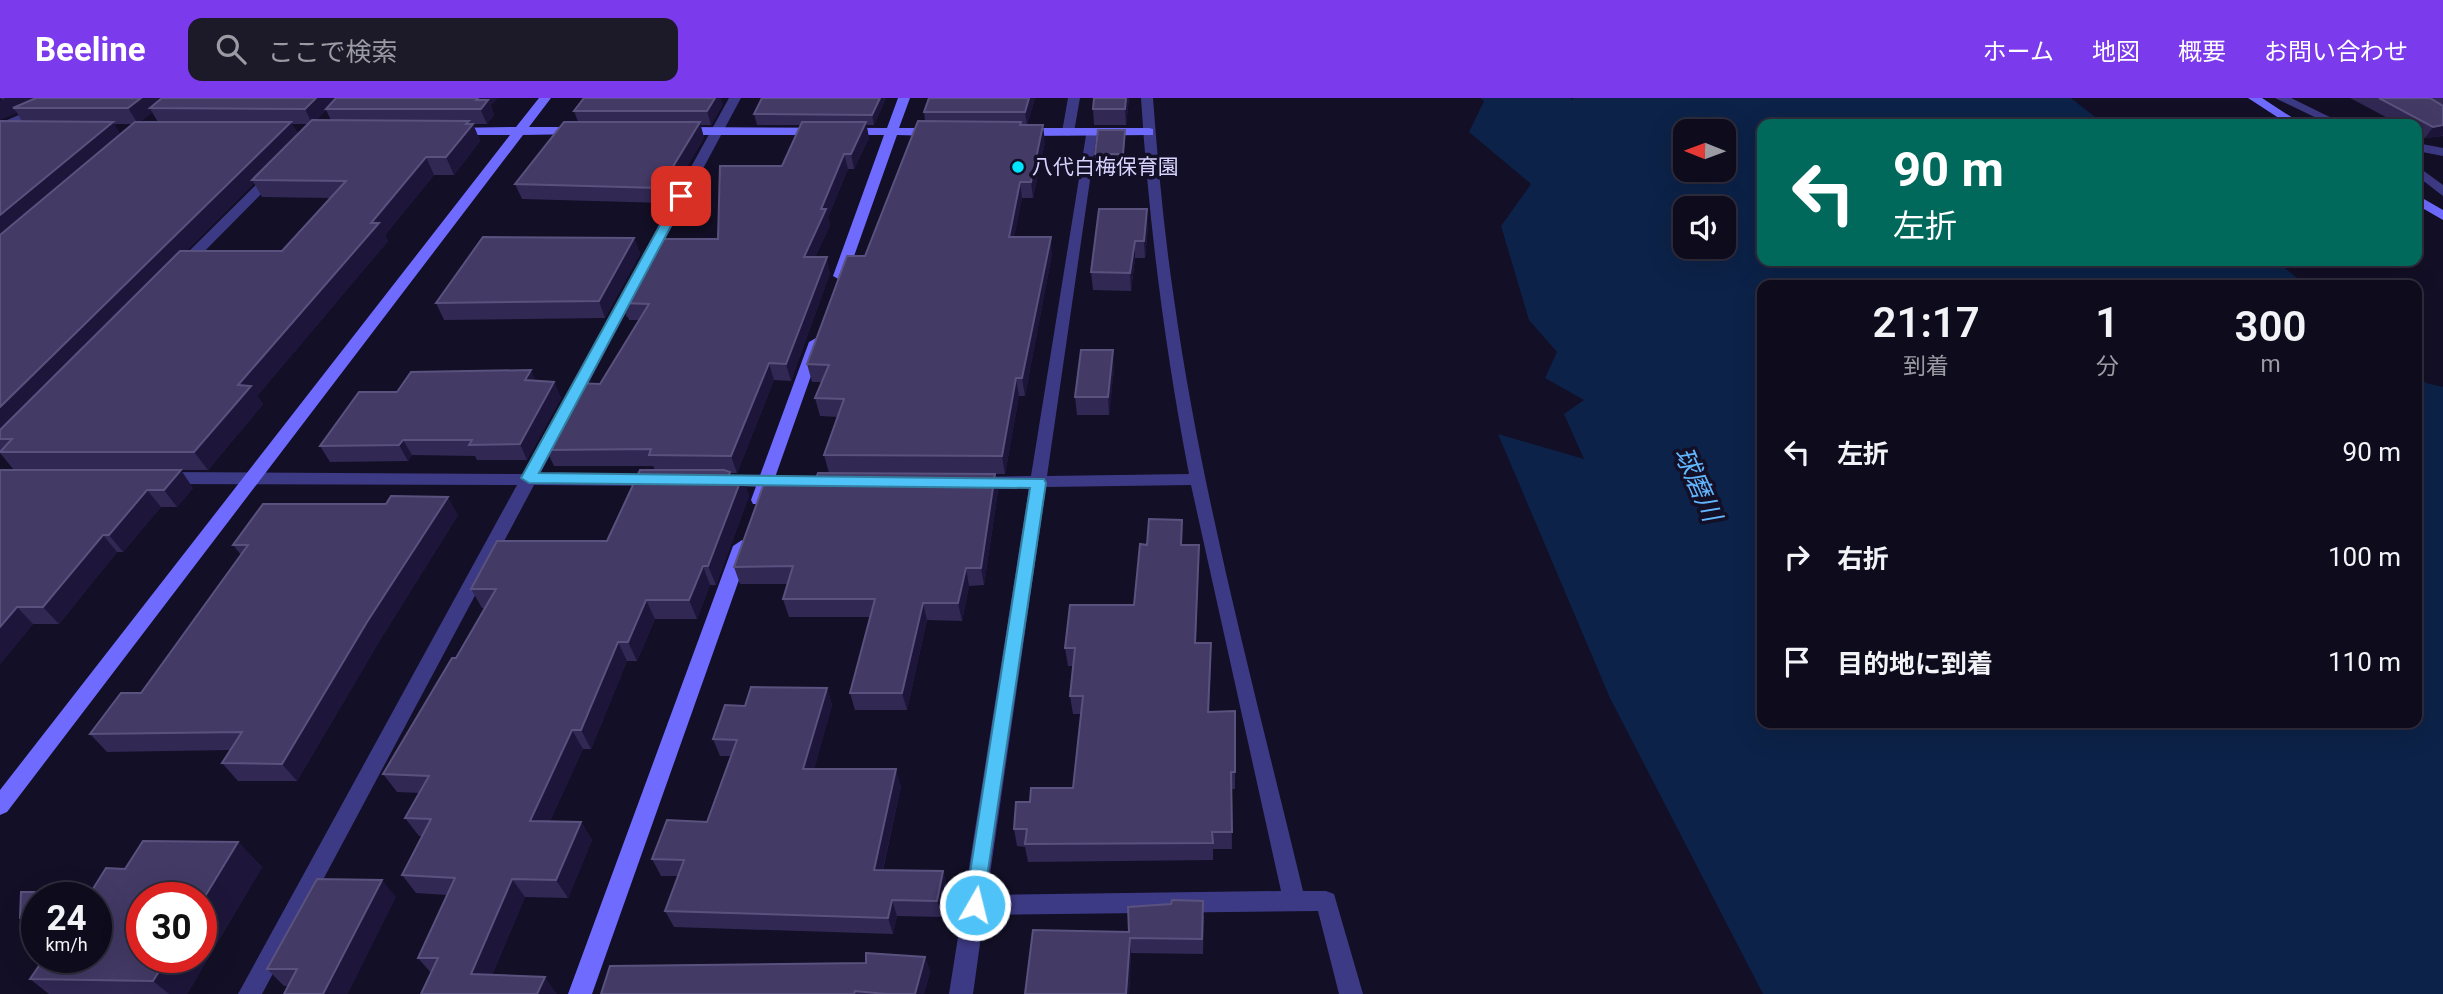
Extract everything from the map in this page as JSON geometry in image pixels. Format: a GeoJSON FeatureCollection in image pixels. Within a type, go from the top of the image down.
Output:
{"type":"FeatureCollection","features":[{"type":"Feature","properties":{"kind":"street"},"geometry":{"type":"LineString","coordinates":[[0,128],[69,98]]}},
{"type":"Feature","properties":{"kind":"street"},"geometry":{"type":"LineString","coordinates":[[0,806],[545,98]]}},
{"type":"Feature","properties":{"kind":"street"},"geometry":{"type":"LineString","coordinates":[[250,994],[735,98]]}},
{"type":"Feature","properties":{"kind":"street"},"geometry":{"type":"LineString","coordinates":[[836,287],[904,98]]}},
{"type":"Feature","properties":{"kind":"street"},"geometry":{"type":"LineString","coordinates":[[1069,132],[1074,98]]}},
{"type":"Feature","properties":{"kind":"street"},"geometry":{"type":"LineString","coordinates":[[1147,98],[1170,309],[1197,479],[1294,901]]}},
{"type":"Feature","properties":{"kind":"street"},"geometry":{"type":"LineString","coordinates":[[2254,98],[2289,119]]}},
{"type":"Feature","properties":{"kind":"street"},"geometry":{"type":"LineString","coordinates":[[2281,98],[2327,119]]}},
{"type":"Feature","properties":{"kind":"street"},"geometry":{"type":"LineString","coordinates":[[2300,98],[2336,119]]}},
{"type":"Feature","properties":{"kind":"street"},"geometry":{"type":"LineString","coordinates":[[0,128],[26,130]]}},
{"type":"Feature","properties":{"kind":"street"},"geometry":{"type":"LineString","coordinates":[[439,131],[586,131]]}},
{"type":"Feature","properties":{"kind":"street"},"geometry":{"type":"LineString","coordinates":[[664,131],[946,132]]}},
{"type":"Feature","properties":{"kind":"street"},"geometry":{"type":"LineString","coordinates":[[1014,132],[1149,132]]}},
{"type":"Feature","properties":{"kind":"street"},"geometry":{"type":"LineString","coordinates":[[961,994],[1091,132]]}},
{"type":"Feature","properties":{"kind":"street"},"geometry":{"type":"LineString","coordinates":[[2422,148],[2443,152]]}},
{"type":"Feature","properties":{"kind":"street"},"geometry":{"type":"LineString","coordinates":[[173,276],[288,160]]}},
{"type":"Feature","properties":{"kind":"street"},"geometry":{"type":"LineString","coordinates":[[2422,173],[2443,186]]}},
{"type":"Feature","properties":{"kind":"street"},"geometry":{"type":"LineString","coordinates":[[2422,174],[2443,192]]}},
{"type":"Feature","properties":{"kind":"street"},"geometry":{"type":"LineString","coordinates":[[2422,202],[2443,216]]}},
{"type":"Feature","properties":{"kind":"street"},"geometry":{"type":"LineString","coordinates":[[580,994],[822,326]]}},
{"type":"Feature","properties":{"kind":"street"},"geometry":{"type":"LineString","coordinates":[[153,478],[682,480]]}},
{"type":"Feature","properties":{"kind":"street"},"geometry":{"type":"LineString","coordinates":[[957,483],[1197,479]]}},
{"type":"Feature","properties":{"kind":"street"},"geometry":{"type":"LineString","coordinates":[[710,481],[793,482]]}},
{"type":"Feature","properties":{"kind":"street"},"geometry":{"type":"LineString","coordinates":[[975,905],[1326,901],[1351,994]]}},
{"type":"Feature","properties":{"kind":"water","name":"球磨川"},"geometry":{"type":"Polygon","coordinates":[[[1480,98],[2071,98],[2098,119],[1757,119],[1757,266],[2282,266],[2300,280],[1757,280],[1757,728],[2422,728],[2422,379],[2443,387],[2443,994],[1763,994],[1610,698],[1498,434],[1584,459],[1564,414],[1584,400],[1545,378],[1557,352],[1529,320],[1501,226],[1531,184],[1469,132],[1484,101],[1480,98]]]}},
{"type":"Feature","properties":{"kind":"building"},"geometry":{"type":"Polygon","coordinates":[[[36,98],[141,98],[128,108],[13,108],[36,98]]]}},
{"type":"Feature","properties":{"kind":"building"},"geometry":{"type":"Polygon","coordinates":[[[162,98],[316,98],[305,109],[150,108],[162,98]]]}},
{"type":"Feature","properties":{"kind":"building"},"geometry":{"type":"Polygon","coordinates":[[[336,98],[488,100],[481,109],[326,109],[336,98]]]}},
{"type":"Feature","properties":{"kind":"building"},"geometry":{"type":"Polygon","coordinates":[[[584,98],[715,98],[707,111],[574,111],[584,98]]]}},
{"type":"Feature","properties":{"kind":"building"},"geometry":{"type":"Polygon","coordinates":[[[762,98],[880,98],[872,115],[754,114],[762,98]]]}},
{"type":"Feature","properties":{"kind":"building"},"geometry":{"type":"Polygon","coordinates":[[[929,98],[1029,98],[1025,112],[924,112],[929,98]]]}},
{"type":"Feature","properties":{"kind":"building"},"geometry":{"type":"Polygon","coordinates":[[[1094,98],[1126,98],[1125,109],[1093,109],[1094,98]]]}},
{"type":"Feature","properties":{"kind":"building"},"geometry":{"type":"Polygon","coordinates":[[[2379,98],[2430,98],[2443,106],[2443,125],[2433,127],[2379,98]]]}},
{"type":"Feature","properties":{"kind":"building"},"geometry":{"type":"Polygon","coordinates":[[[312,120],[469,121],[466,124],[473,124],[446,157],[426,157],[371,223],[379,223],[238,385],[251,386],[194,452],[0,452],[12,439],[0,439],[0,430],[180,251],[282,251],[346,181],[252,180],[312,120]]]}},
{"type":"Feature","properties":{"kind":"building"},"geometry":{"type":"Polygon","coordinates":[[[0,121],[113,122],[0,215],[0,121]]]}},
{"type":"Feature","properties":{"kind":"building"},"geometry":{"type":"Polygon","coordinates":[[[918,121],[1021,122],[1020,125],[1043,125],[1031,182],[1020,182],[1009,237],[1051,237],[1022,378],[1016,378],[1002,456],[824,455],[844,399],[815,398],[829,365],[807,364],[847,256],[865,256],[918,121]]]}},
{"type":"Feature","properties":{"kind":"building"},"geometry":{"type":"Polygon","coordinates":[[[135,122],[291,122],[0,407],[0,235],[135,122]]]}},
{"type":"Feature","properties":{"kind":"building"},"geometry":{"type":"Polygon","coordinates":[[[564,122],[700,122],[660,188],[515,184],[564,122]]]}},
{"type":"Feature","properties":{"kind":"building"},"geometry":{"type":"Polygon","coordinates":[[[802,122],[866,122],[851,154],[844,154],[821,209],[826,209],[804,257],[827,257],[786,364],[769,363],[731,456],[649,455],[651,449],[546,450],[549,443],[543,443],[576,383],[600,384],[649,304],[620,301],[655,239],[718,239],[720,166],[782,166],[802,122]]]}},
{"type":"Feature","properties":{"kind":"building"},"geometry":{"type":"Polygon","coordinates":[[[1098,130],[1125,130],[1123,154],[1095,154],[1098,130]]]}},
{"type":"Feature","properties":{"kind":"building"},"geometry":{"type":"Polygon","coordinates":[[[1099,209],[1147,209],[1144,241],[1135,241],[1130,273],[1091,272],[1099,209]]]}},
{"type":"Feature","properties":{"kind":"building"},"geometry":{"type":"Polygon","coordinates":[[[483,237],[634,238],[599,301],[436,303],[483,237]]]}},
{"type":"Feature","properties":{"kind":"building"},"geometry":{"type":"Polygon","coordinates":[[[1081,350],[1113,350],[1108,397],[1075,397],[1081,350]]]}},
{"type":"Feature","properties":{"kind":"building"},"geometry":{"type":"Polygon","coordinates":[[[531,370],[525,380],[554,382],[520,444],[469,445],[472,440],[403,440],[399,445],[320,446],[359,392],[397,392],[411,372],[531,370]]]}},
{"type":"Feature","properties":{"kind":"building"},"geometry":{"type":"Polygon","coordinates":[[[0,470],[181,470],[164,490],[147,490],[109,535],[103,535],[43,607],[17,607],[0,627],[0,470]]]}},
{"type":"Feature","properties":{"kind":"building"},"geometry":{"type":"Polygon","coordinates":[[[640,470],[724,470],[730,472],[728,477],[742,477],[708,566],[703,566],[689,600],[646,600],[628,642],[618,642],[581,730],[572,730],[530,821],[581,822],[556,880],[512,879],[471,974],[545,977],[537,994],[421,994],[438,958],[418,958],[455,878],[402,875],[431,819],[405,818],[429,776],[383,774],[496,589],[471,589],[497,541],[607,541],[640,470]]]}},
{"type":"Feature","properties":{"kind":"building"},"geometry":{"type":"Polygon","coordinates":[[[818,473],[995,474],[981,568],[966,568],[958,603],[923,603],[902,693],[850,693],[875,599],[783,599],[793,566],[734,567],[766,478],[816,478],[818,473]]]}},
{"type":"Feature","properties":{"kind":"building"},"geometry":{"type":"Polygon","coordinates":[[[391,496],[448,497],[367,622],[282,764],[222,763],[242,732],[90,734],[121,693],[141,693],[248,545],[233,545],[263,504],[386,504],[391,496]]]}},
{"type":"Feature","properties":{"kind":"building"},"geometry":{"type":"Polygon","coordinates":[[[1149,519],[1182,520],[1181,545],[1199,545],[1195,643],[1211,643],[1208,712],[1235,711],[1235,772],[1231,772],[1232,832],[1212,832],[1213,843],[1025,844],[1027,829],[1014,829],[1016,802],[1030,802],[1031,788],[1073,788],[1083,696],[1070,696],[1075,648],[1065,648],[1070,605],[1134,605],[1140,544],[1147,545],[1149,519]]]}},
{"type":"Feature","properties":{"kind":"building"},"geometry":{"type":"Polygon","coordinates":[[[751,687],[827,688],[803,769],[896,769],[874,870],[943,871],[937,901],[892,900],[888,918],[665,911],[684,860],[652,859],[667,820],[707,822],[737,740],[713,739],[725,705],[745,706],[751,687]]]}},
{"type":"Feature","properties":{"kind":"building"},"geometry":{"type":"Polygon","coordinates":[[[143,841],[238,842],[214,882],[126,882],[126,973],[158,973],[153,981],[30,979],[34,973],[112,973],[112,882],[97,882],[106,868],[125,869],[143,841]]]}},
{"type":"Feature","properties":{"kind":"building"},"geometry":{"type":"Polygon","coordinates":[[[317,879],[382,880],[323,994],[284,994],[297,969],[267,969],[317,879]]]}},
{"type":"Feature","properties":{"kind":"building"},"geometry":{"type":"Polygon","coordinates":[[[1172,900],[1203,901],[1202,939],[1130,938],[1126,994],[1025,994],[1033,930],[1129,932],[1128,907],[1171,904],[1172,900]]]}},
{"type":"Feature","properties":{"kind":"building"},"geometry":{"type":"Polygon","coordinates":[[[866,953],[925,957],[915,994],[855,991],[854,994],[601,994],[610,966],[866,963],[866,953]]]}},
{"type":"Feature","properties":{"kind":"place","name":"八代白梅保育園"},"geometry":{"type":"Point","coordinates":[1018,167]}},
{"type":"Feature","properties":{"kind":"route"},"geometry":{"type":"LineString","coordinates":[[681,196],[529,478],[1038,483],[975,905]]}}]}
